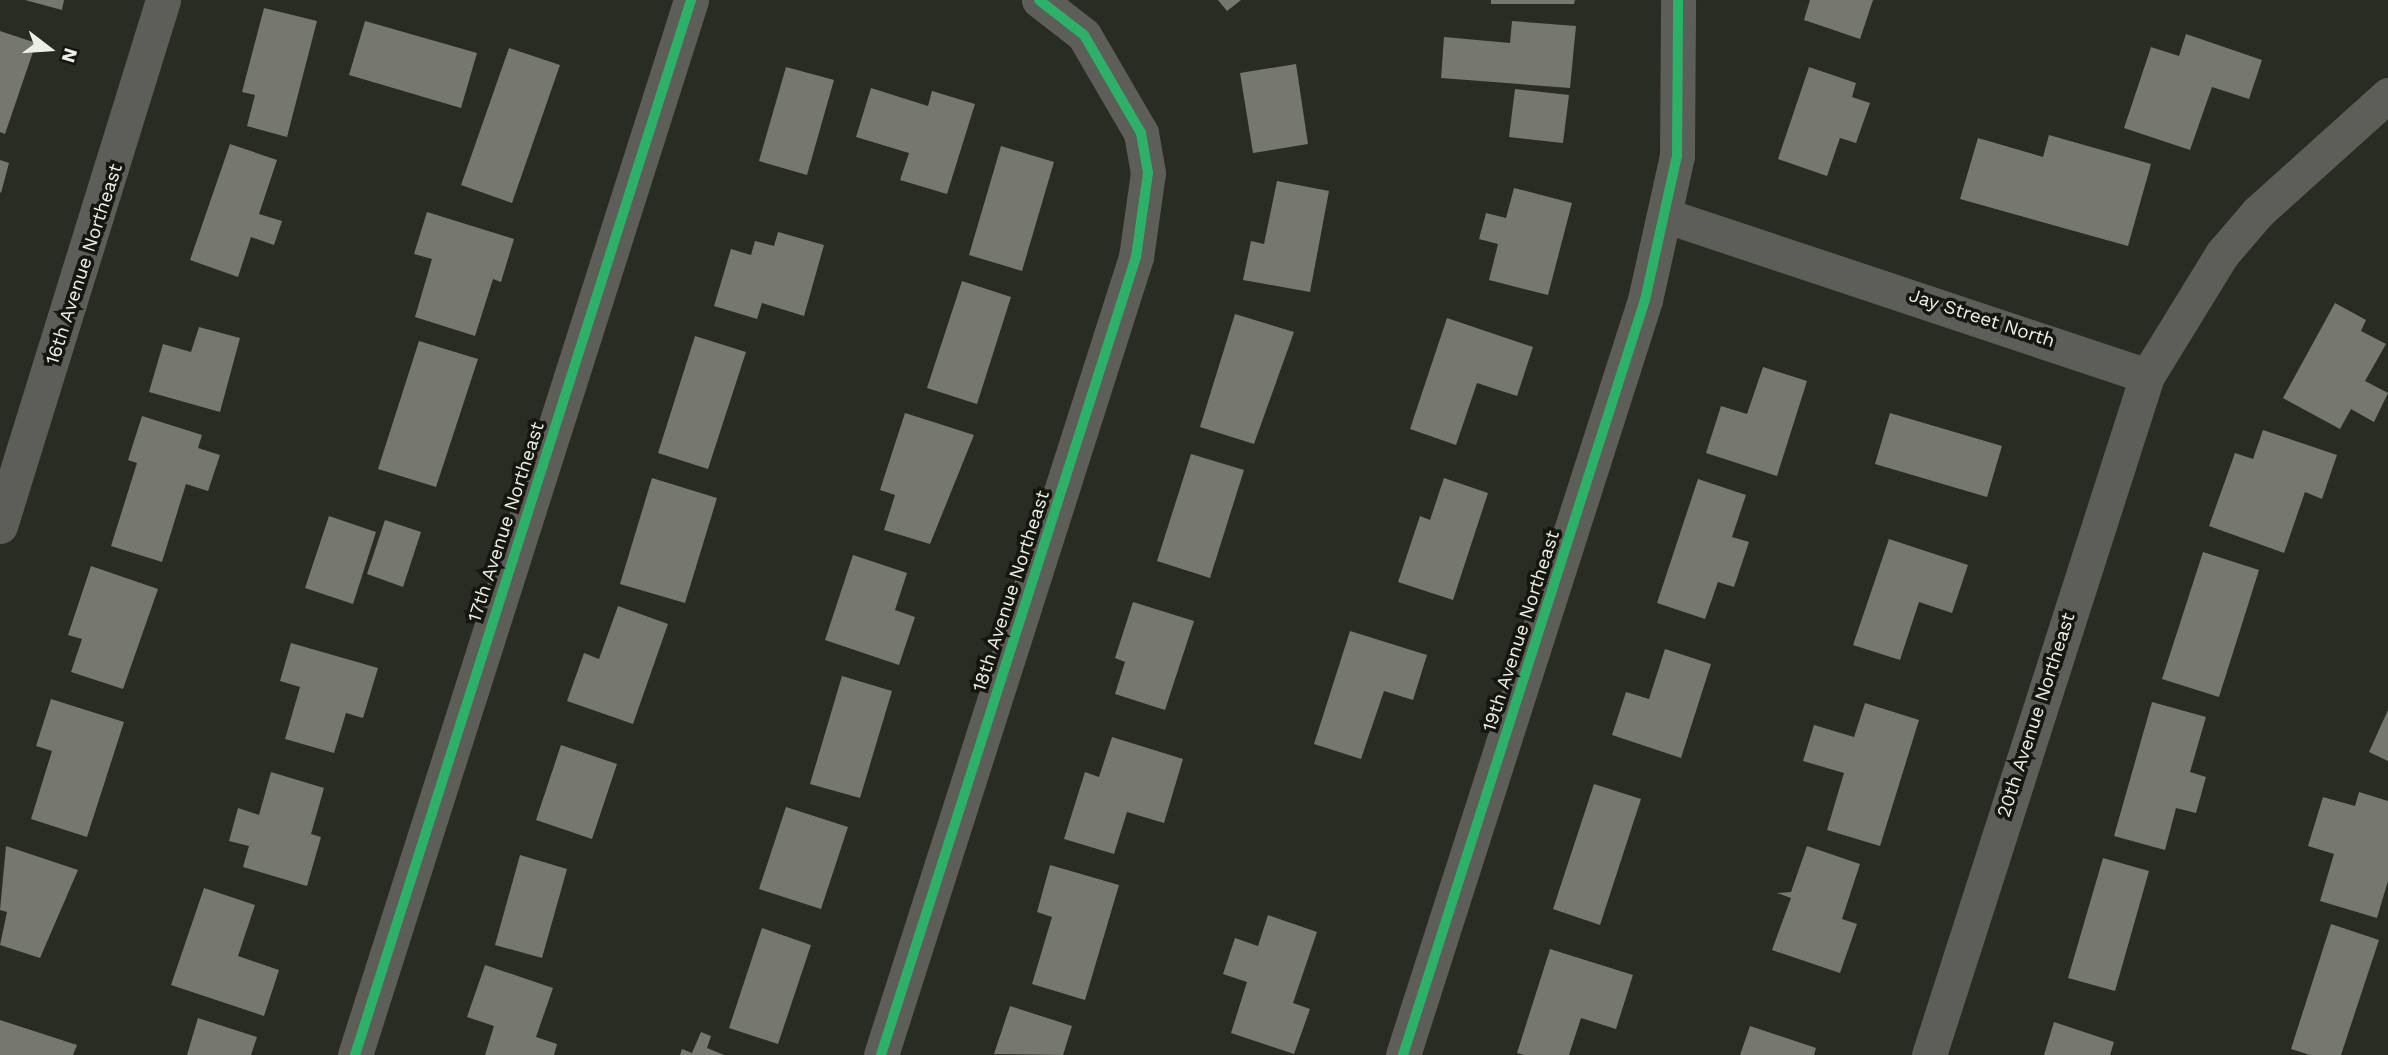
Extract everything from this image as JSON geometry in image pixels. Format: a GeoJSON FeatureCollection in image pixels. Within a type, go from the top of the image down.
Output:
{"type":"FeatureCollection","features":[{"type":"Feature","properties":{"kind":"street","name":"16th Avenue Northeast"},"geometry":{"type":"LineString","coordinates":[[0,526],[163,0]]}},
{"type":"Feature","properties":{"kind":"street","name":"17th Avenue Northeast"},"geometry":{"type":"LineString","coordinates":[[355,1055],[691,0]]}},
{"type":"Feature","properties":{"kind":"street","name":"18th Avenue Northeast"},"geometry":{"type":"LineString","coordinates":[[881,1055],[1136,257],[1148,173],[1141,133],[1124,94],[1084,35],[1039,0]]}},
{"type":"Feature","properties":{"kind":"street"},"geometry":{"type":"LineString","coordinates":[[1667,216],[1677,156],[1678,0]]}},
{"type":"Feature","properties":{"kind":"street"},"geometry":{"type":"LineString","coordinates":[[2147,376],[2202,285],[2258,212],[2388,94]]}},
{"type":"Feature","properties":{"kind":"street","name":"Jay Street North"},"geometry":{"type":"LineString","coordinates":[[1667,216],[2147,376]]}},
{"type":"Feature","properties":{"kind":"street","name":"19th Avenue Northeast"},"geometry":{"type":"LineString","coordinates":[[1403,1055],[1667,216]]}},
{"type":"Feature","properties":{"kind":"street","name":"20th Avenue Northeast"},"geometry":{"type":"LineString","coordinates":[[1929,1055],[2147,376]]}},
{"type":"Feature","properties":{"kind":"building"},"geometry":{"type":"Polygon","coordinates":[[[25,0],[64,0],[62,10],[25,0]]]}},
{"type":"Feature","properties":{"kind":"building"},"geometry":{"type":"Polygon","coordinates":[[[1218,0],[1241,0],[1227,11],[1218,0]]]}},
{"type":"Feature","properties":{"kind":"building"},"geometry":{"type":"Polygon","coordinates":[[[1491,0],[1575,0],[1574,4],[1491,4],[1491,0]]]}},
{"type":"Feature","properties":{"kind":"building"},"geometry":{"type":"Polygon","coordinates":[[[1810,0],[1873,0],[1860,39],[1804,20],[1810,0]]]}},
{"type":"Feature","properties":{"kind":"building"},"geometry":{"type":"Polygon","coordinates":[[[264,8],[317,21],[287,137],[247,126],[255,95],[242,92],[264,8]]]}},
{"type":"Feature","properties":{"kind":"building"},"geometry":{"type":"Polygon","coordinates":[[[365,21],[477,53],[461,108],[349,75],[365,21]]]}},
{"type":"Feature","properties":{"kind":"building"},"geometry":{"type":"Polygon","coordinates":[[[1512,21],[1576,26],[1570,88],[1441,78],[1444,37],[1510,43],[1512,21]]]}},
{"type":"Feature","properties":{"kind":"building"},"geometry":{"type":"Polygon","coordinates":[[[0,31],[36,43],[5,134],[0,132],[0,31]]]}},
{"type":"Feature","properties":{"kind":"building"},"geometry":{"type":"Polygon","coordinates":[[[2186,34],[2262,60],[2249,99],[2212,87],[2190,150],[2124,128],[2151,47],[2179,56],[2186,34]]]}},
{"type":"Feature","properties":{"kind":"building"},"geometry":{"type":"Polygon","coordinates":[[[509,48],[560,65],[512,203],[461,185],[509,48]]]}},
{"type":"Feature","properties":{"kind":"building"},"geometry":{"type":"Polygon","coordinates":[[[1296,64],[1308,144],[1253,153],[1240,73],[1296,64]]]}},
{"type":"Feature","properties":{"kind":"building"},"geometry":{"type":"Polygon","coordinates":[[[786,67],[834,80],[807,175],[759,161],[786,67]]]}},
{"type":"Feature","properties":{"kind":"building"},"geometry":{"type":"Polygon","coordinates":[[[1809,67],[1856,83],[1852,97],[1870,103],[1856,143],[1840,138],[1827,176],[1778,159],[1809,67]]]}},
{"type":"Feature","properties":{"kind":"building"},"geometry":{"type":"Polygon","coordinates":[[[871,88],[928,106],[932,91],[975,104],[947,194],[900,180],[909,153],[856,137],[871,88]]]}},
{"type":"Feature","properties":{"kind":"building"},"geometry":{"type":"Polygon","coordinates":[[[1515,89],[1569,95],[1563,143],[1509,137],[1515,89]]]}},
{"type":"Feature","properties":{"kind":"building"},"geometry":{"type":"Polygon","coordinates":[[[2049,135],[2151,164],[2128,246],[1960,199],[1978,138],[2043,157],[2049,135]]]}},
{"type":"Feature","properties":{"kind":"building"},"geometry":{"type":"Polygon","coordinates":[[[230,144],[277,160],[259,214],[282,221],[274,245],[251,237],[238,277],[190,260],[230,144]]]}},
{"type":"Feature","properties":{"kind":"building"},"geometry":{"type":"Polygon","coordinates":[[[1001,146],[1054,162],[1022,271],[969,255],[1001,146]]]}},
{"type":"Feature","properties":{"kind":"building"},"geometry":{"type":"Polygon","coordinates":[[[0,160],[9,163],[1,193],[0,192],[0,160]]]}},
{"type":"Feature","properties":{"kind":"building"},"geometry":{"type":"Polygon","coordinates":[[[1277,181],[1329,191],[1310,292],[1243,280],[1251,241],[1264,244],[1277,181]]]}},
{"type":"Feature","properties":{"kind":"building"},"geometry":{"type":"Polygon","coordinates":[[[1514,188],[1572,203],[1548,295],[1489,280],[1498,244],[1479,239],[1486,213],[1506,218],[1514,188]]]}},
{"type":"Feature","properties":{"kind":"building"},"geometry":{"type":"Polygon","coordinates":[[[427,212],[514,239],[501,282],[493,279],[475,336],[415,317],[432,259],[414,254],[427,212]]]}},
{"type":"Feature","properties":{"kind":"building"},"geometry":{"type":"Polygon","coordinates":[[[778,232],[824,245],[804,316],[762,303],[757,319],[714,306],[731,249],[751,255],[755,241],[774,246],[778,232]]]}},
{"type":"Feature","properties":{"kind":"building"},"geometry":{"type":"Polygon","coordinates":[[[962,281],[1011,297],[977,404],[927,388],[962,281]]]}},
{"type":"Feature","properties":{"kind":"building"},"geometry":{"type":"Polygon","coordinates":[[[2335,303],[2366,320],[2361,331],[2386,344],[2365,381],[2388,393],[2374,422],[2351,409],[2340,429],[2283,398],[2335,303]]]}},
{"type":"Feature","properties":{"kind":"building"},"geometry":{"type":"Polygon","coordinates":[[[1235,314],[1294,332],[1254,444],[1200,427],[1235,314]]]}},
{"type":"Feature","properties":{"kind":"building"},"geometry":{"type":"Polygon","coordinates":[[[1447,318],[1533,347],[1517,396],[1477,383],[1456,445],[1410,429],[1447,318]]]}},
{"type":"Feature","properties":{"kind":"building"},"geometry":{"type":"Polygon","coordinates":[[[199,327],[240,338],[220,412],[149,392],[163,344],[191,352],[199,327]]]}},
{"type":"Feature","properties":{"kind":"building"},"geometry":{"type":"Polygon","coordinates":[[[695,336],[746,352],[708,469],[658,453],[695,336]]]}},
{"type":"Feature","properties":{"kind":"building"},"geometry":{"type":"Polygon","coordinates":[[[419,341],[478,359],[436,487],[378,469],[419,341]]]}},
{"type":"Feature","properties":{"kind":"building"},"geometry":{"type":"Polygon","coordinates":[[[1763,367],[1807,381],[1777,476],[1706,453],[1721,406],[1747,414],[1763,367]]]}},
{"type":"Feature","properties":{"kind":"building"},"geometry":{"type":"Polygon","coordinates":[[[905,413],[974,435],[930,544],[884,530],[895,495],[880,490],[905,413]]]}},
{"type":"Feature","properties":{"kind":"building"},"geometry":{"type":"Polygon","coordinates":[[[1890,413],[2002,446],[1987,497],[1875,464],[1890,413]]]}},
{"type":"Feature","properties":{"kind":"building"},"geometry":{"type":"Polygon","coordinates":[[[142,416],[202,435],[198,448],[220,455],[208,491],[186,484],[162,562],[111,546],[137,463],[128,460],[142,416]]]}},
{"type":"Feature","properties":{"kind":"building"},"geometry":{"type":"Polygon","coordinates":[[[2263,430],[2337,455],[2322,499],[2305,492],[2284,553],[2209,526],[2235,453],[2253,459],[2263,430]]]}},
{"type":"Feature","properties":{"kind":"building"},"geometry":{"type":"Polygon","coordinates":[[[1191,454],[1244,470],[1210,578],[1157,561],[1191,454]]]}},
{"type":"Feature","properties":{"kind":"building"},"geometry":{"type":"Polygon","coordinates":[[[652,478],[717,498],[685,603],[620,584],[652,478]]]}},
{"type":"Feature","properties":{"kind":"building"},"geometry":{"type":"Polygon","coordinates":[[[1444,478],[1488,493],[1453,600],[1398,582],[1420,516],[1430,520],[1444,478]]]}},
{"type":"Feature","properties":{"kind":"building"},"geometry":{"type":"Polygon","coordinates":[[[1698,479],[1746,495],[1732,537],[1749,542],[1734,587],[1718,582],[1705,619],[1657,603],[1698,479]]]}},
{"type":"Feature","properties":{"kind":"building"},"geometry":{"type":"Polygon","coordinates":[[[329,516],[376,532],[353,604],[305,588],[329,516]]]}},
{"type":"Feature","properties":{"kind":"building"},"geometry":{"type":"Polygon","coordinates":[[[385,520],[421,532],[403,587],[367,574],[385,520]]]}},
{"type":"Feature","properties":{"kind":"building"},"geometry":{"type":"Polygon","coordinates":[[[1889,539],[1968,565],[1952,613],[1919,602],[1900,660],[1853,645],[1889,539]]]}},
{"type":"Feature","properties":{"kind":"building"},"geometry":{"type":"Polygon","coordinates":[[[2203,552],[2259,570],[2219,697],[2162,679],[2203,552]]]}},
{"type":"Feature","properties":{"kind":"building"},"geometry":{"type":"Polygon","coordinates":[[[853,555],[907,573],[895,610],[915,617],[899,665],[825,640],[853,555]]]}},
{"type":"Feature","properties":{"kind":"building"},"geometry":{"type":"Polygon","coordinates":[[[91,566],[158,589],[123,689],[71,672],[82,639],[68,635],[91,566]]]}},
{"type":"Feature","properties":{"kind":"building"},"geometry":{"type":"Polygon","coordinates":[[[1133,602],[1194,621],[1165,710],[1115,694],[1125,662],[1115,658],[1133,602]]]}},
{"type":"Feature","properties":{"kind":"building"},"geometry":{"type":"Polygon","coordinates":[[[618,606],[668,624],[633,724],[567,701],[584,653],[599,659],[618,606]]]}},
{"type":"Feature","properties":{"kind":"building"},"geometry":{"type":"Polygon","coordinates":[[[1350,631],[1427,655],[1413,700],[1384,691],[1361,759],[1314,744],[1350,631]]]}},
{"type":"Feature","properties":{"kind":"building"},"geometry":{"type":"Polygon","coordinates":[[[291,643],[378,668],[363,718],[346,713],[334,753],[285,739],[300,687],[280,681],[291,643]]]}},
{"type":"Feature","properties":{"kind":"building"},"geometry":{"type":"Polygon","coordinates":[[[1665,649],[1711,664],[1681,758],[1612,735],[1626,692],[1649,699],[1665,649]]]}},
{"type":"Feature","properties":{"kind":"building"},"geometry":{"type":"Polygon","coordinates":[[[842,676],[892,691],[860,798],[810,784],[842,676]]]}},
{"type":"Feature","properties":{"kind":"building"},"geometry":{"type":"Polygon","coordinates":[[[51,699],[124,722],[87,837],[31,819],[52,751],[36,746],[51,699]]]}},
{"type":"Feature","properties":{"kind":"building"},"geometry":{"type":"Polygon","coordinates":[[[2152,702],[2206,717],[2190,772],[2206,777],[2196,813],[2176,808],[2165,850],[2114,836],[2152,702]]]}},
{"type":"Feature","properties":{"kind":"building"},"geometry":{"type":"Polygon","coordinates":[[[1865,703],[1919,720],[1880,846],[1827,830],[1844,773],[1803,761],[1814,725],[1854,737],[1865,703]]]}},
{"type":"Feature","properties":{"kind":"building"},"geometry":{"type":"Polygon","coordinates":[[[2388,710],[2388,761],[2369,752],[2388,710]]]}},
{"type":"Feature","properties":{"kind":"building"},"geometry":{"type":"Polygon","coordinates":[[[1112,737],[1183,759],[1164,823],[1127,812],[1114,854],[1064,839],[1085,772],[1099,777],[1112,737]]]}},
{"type":"Feature","properties":{"kind":"building"},"geometry":{"type":"Polygon","coordinates":[[[561,745],[617,764],[592,839],[536,820],[561,745]]]}},
{"type":"Feature","properties":{"kind":"building"},"geometry":{"type":"Polygon","coordinates":[[[271,772],[324,788],[311,834],[321,837],[307,886],[243,867],[249,846],[229,841],[238,808],[259,815],[271,772]]]}},
{"type":"Feature","properties":{"kind":"building"},"geometry":{"type":"Polygon","coordinates":[[[1594,784],[1641,799],[1600,925],[1553,909],[1594,784]]]}},
{"type":"Feature","properties":{"kind":"building"},"geometry":{"type":"Polygon","coordinates":[[[2359,792],[2388,801],[2388,881],[2377,918],[2320,901],[2334,854],[2308,846],[2323,797],[2355,806],[2359,792]]]}},
{"type":"Feature","properties":{"kind":"building"},"geometry":{"type":"Polygon","coordinates":[[[786,807],[848,827],[821,909],[759,889],[786,807]]]}},
{"type":"Feature","properties":{"kind":"building"},"geometry":{"type":"Polygon","coordinates":[[[6,846],[78,870],[40,958],[0,945],[7,912],[0,910],[6,846]]]}},
{"type":"Feature","properties":{"kind":"building"},"geometry":{"type":"Polygon","coordinates":[[[1807,846],[1860,864],[1842,919],[1857,924],[1840,973],[1772,950],[1791,898],[1777,893],[1791,892],[1807,846]]]}},
{"type":"Feature","properties":{"kind":"building"},"geometry":{"type":"Polygon","coordinates":[[[520,855],[567,869],[542,958],[495,945],[520,855]]]}},
{"type":"Feature","properties":{"kind":"building"},"geometry":{"type":"Polygon","coordinates":[[[2103,858],[2149,871],[2115,991],[2068,978],[2103,858]]]}},
{"type":"Feature","properties":{"kind":"building"},"geometry":{"type":"Polygon","coordinates":[[[1050,865],[1119,885],[1085,1000],[1032,984],[1052,917],[1037,912],[1050,865]]]}},
{"type":"Feature","properties":{"kind":"building"},"geometry":{"type":"Polygon","coordinates":[[[204,888],[255,905],[238,956],[279,970],[264,1016],[171,985],[204,888]]]}},
{"type":"Feature","properties":{"kind":"building"},"geometry":{"type":"Polygon","coordinates":[[[1268,915],[1317,932],[1293,1003],[1310,1009],[1294,1054],[1231,1033],[1247,982],[1223,974],[1235,938],[1258,946],[1268,915]]]}},
{"type":"Feature","properties":{"kind":"building"},"geometry":{"type":"Polygon","coordinates":[[[2331,924],[2379,940],[2341,1055],[2310,1055],[2291,1049],[2331,924]]]}},
{"type":"Feature","properties":{"kind":"building"},"geometry":{"type":"Polygon","coordinates":[[[762,928],[811,945],[778,1044],[729,1028],[762,928]]]}},
{"type":"Feature","properties":{"kind":"building"},"geometry":{"type":"Polygon","coordinates":[[[1550,949],[1633,975],[1616,1029],[1581,1018],[1569,1055],[1524,1055],[1517,1053],[1550,949]]]}},
{"type":"Feature","properties":{"kind":"building"},"geometry":{"type":"Polygon","coordinates":[[[485,965],[553,988],[536,1037],[557,1044],[554,1055],[485,1055],[494,1026],[467,1017],[485,965]]]}},
{"type":"Feature","properties":{"kind":"building"},"geometry":{"type":"Polygon","coordinates":[[[1010,1006],[1072,1026],[1063,1055],[994,1054],[1010,1006]]]}},
{"type":"Feature","properties":{"kind":"building"},"geometry":{"type":"Polygon","coordinates":[[[198,1018],[257,1037],[251,1055],[187,1055],[198,1018]]]}},
{"type":"Feature","properties":{"kind":"building"},"geometry":{"type":"Polygon","coordinates":[[[0,1020],[77,1045],[73,1055],[0,1055],[0,1020]]]}},
{"type":"Feature","properties":{"kind":"building"},"geometry":{"type":"Polygon","coordinates":[[[2054,1022],[2114,1042],[2110,1055],[2044,1055],[2054,1022]]]}},
{"type":"Feature","properties":{"kind":"building"},"geometry":{"type":"Polygon","coordinates":[[[1750,1026],[1816,1048],[1814,1055],[1740,1055],[1750,1026]]]}},
{"type":"Feature","properties":{"kind":"building"},"geometry":{"type":"Polygon","coordinates":[[[701,1032],[711,1036],[707,1048],[724,1055],[680,1055],[682,1049],[692,1053],[701,1032]]]}},
{"type":"Feature","properties":{"kind":"cycle path"},"geometry":{"type":"LineString","coordinates":[[355,1055],[691,0]]}},
{"type":"Feature","properties":{"kind":"cycle path"},"geometry":{"type":"LineString","coordinates":[[881,1055],[1136,257],[1148,173],[1141,133],[1084,35],[1039,0]]}},
{"type":"Feature","properties":{"kind":"cycle path"},"geometry":{"type":"LineString","coordinates":[[1403,1055],[1645,300],[1677,156],[1678,0]]}}]}
